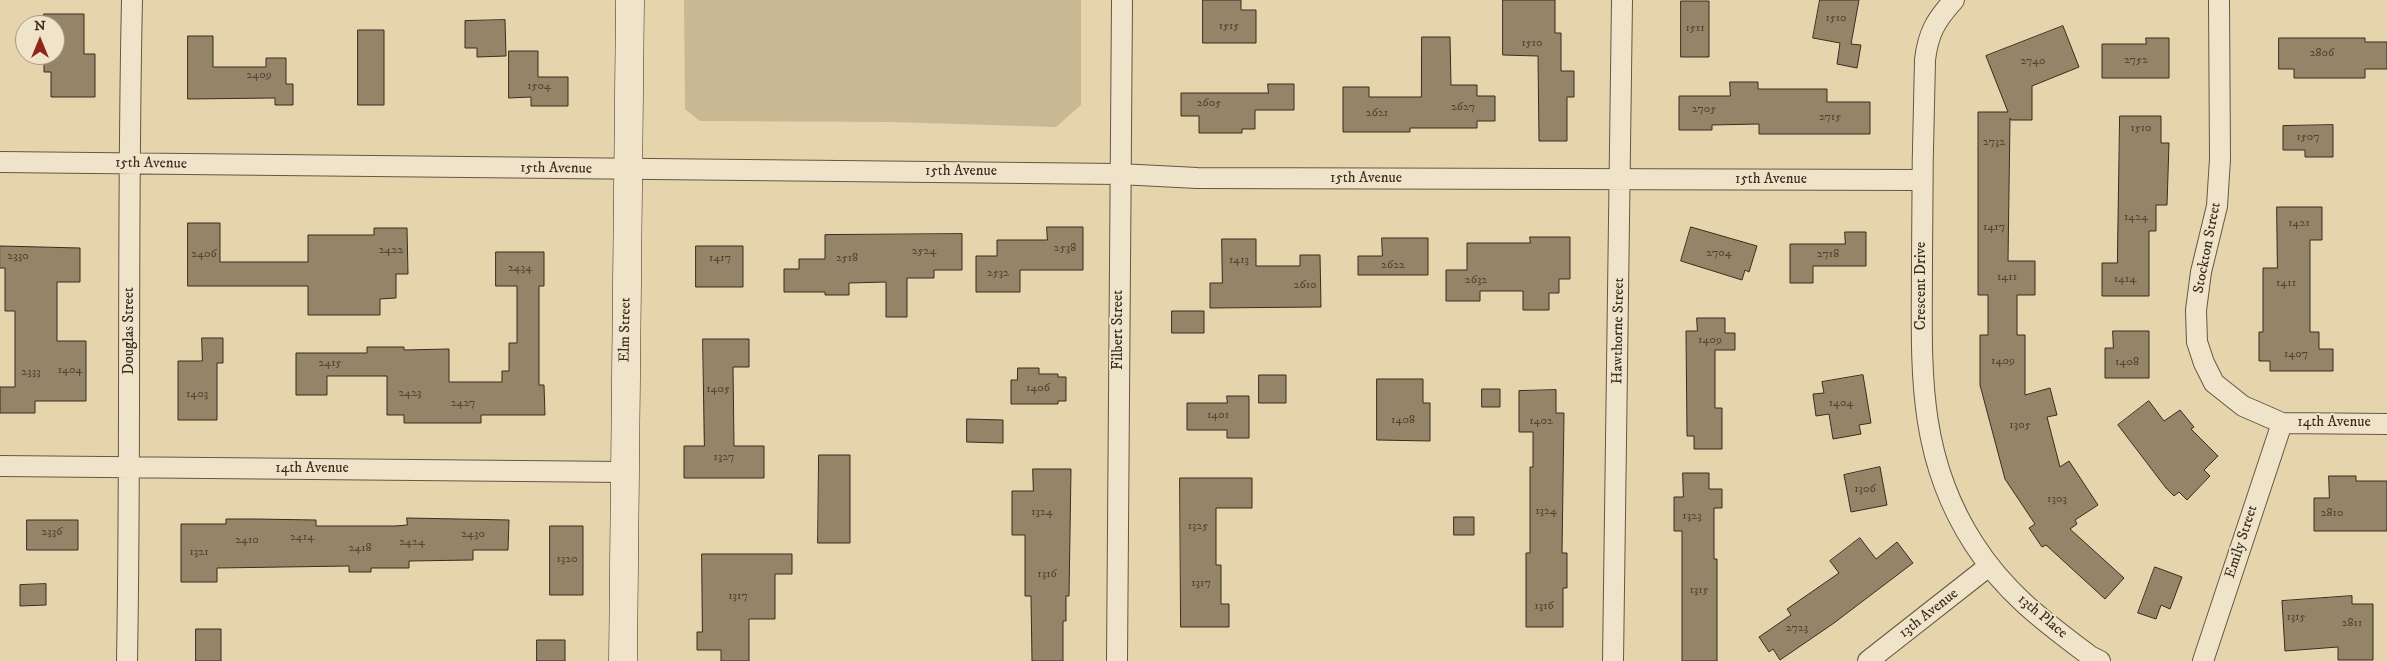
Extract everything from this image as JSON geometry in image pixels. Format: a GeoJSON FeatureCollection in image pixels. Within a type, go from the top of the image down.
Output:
{"type":"FeatureCollection","features":[{"type":"Feature","properties":{"kind":"street","name":"Douglas Street"},"geometry":{"type":"LineString","coordinates":[[127,661],[130,468],[129,163],[132,0]]}},
{"type":"Feature","properties":{"kind":"street","name":"Elm Street"},"geometry":{"type":"LineString","coordinates":[[623,661],[630,0]]}},
{"type":"Feature","properties":{"kind":"street","name":"Filbert Street"},"geometry":{"type":"LineString","coordinates":[[1118,661],[1119,174],[1122,0]]}},
{"type":"Feature","properties":{"kind":"street","name":"Hawthorne Street"},"geometry":{"type":"LineString","coordinates":[[1613,661],[1622,0]]}},
{"type":"Feature","properties":{"kind":"street","name":"Crescent Drive"},"geometry":{"type":"LineString","coordinates":[[1954,0],[1935,24],[1927,39],[1924,60],[1922,367],[1927,424],[1934,456],[1958,518],[1990,566]]}},
{"type":"Feature","properties":{"kind":"street","name":"Stockton Street"},"geometry":{"type":"LineString","coordinates":[[2219,0],[2220,158],[2217,206],[2201,272],[2196,310],[2197,342],[2204,363],[2214,383],[2243,406],[2282,423]]}},
{"type":"Feature","properties":{"kind":"street","name":"15th Avenue"},"geometry":{"type":"LineString","coordinates":[[0,162],[1119,174],[1196,178],[1922,180]]}},
{"type":"Feature","properties":{"kind":"street","name":"14th Avenue"},"geometry":{"type":"LineString","coordinates":[[2282,423],[2387,424]]}},
{"type":"Feature","properties":{"kind":"street","name":"Emily Street"},"geometry":{"type":"LineString","coordinates":[[2203,661],[2282,423]]}},
{"type":"Feature","properties":{"kind":"street","name":"14th Avenue"},"geometry":{"type":"LineString","coordinates":[[0,466],[624,472]]}},
{"type":"Feature","properties":{"kind":"street","name":"13th Avenue"},"geometry":{"type":"LineString","coordinates":[[1868,661],[1990,566]]}},
{"type":"Feature","properties":{"kind":"street","name":"13th Place"},"geometry":{"type":"LineString","coordinates":[[1990,566],[2020,602],[2090,656],[2100,661]]}},
{"type":"Feature","properties":{"kind":"shaded area"},"geometry":{"type":"Polygon","coordinates":[[[684,0],[1081,0],[1081,105],[1056,127],[891,122],[700,121],[685,109],[684,0]]]}},
{"type":"Feature","properties":{"kind":"building"},"geometry":{"type":"Polygon","coordinates":[[[1203,0],[1241,0],[1241,10],[1256,10],[1256,43],[1203,43],[1203,0]]]}},
{"type":"Feature","properties":{"kind":"building"},"geometry":{"type":"Polygon","coordinates":[[[1503,0],[1555,0],[1555,33],[1561,33],[1561,71],[1574,71],[1574,97],[1567,97],[1567,141],[1539,141],[1538,56],[1503,55],[1503,0]]]}},
{"type":"Feature","properties":{"kind":"building"},"geometry":{"type":"Polygon","coordinates":[[[1820,0],[1859,0],[1851,44],[1861,45],[1857,68],[1837,64],[1840,43],[1813,38],[1820,0]]]}},
{"type":"Feature","properties":{"kind":"building"},"geometry":{"type":"Polygon","coordinates":[[[1681,1],[1709,1],[1709,57],[1681,57],[1681,1]]]}},
{"type":"Feature","properties":{"kind":"building"},"geometry":{"type":"Polygon","coordinates":[[[84,14],[84,54],[95,54],[95,97],[51,97],[51,72],[44,72],[44,65],[65,65],[65,15],[44,15],[84,14]]]}},
{"type":"Feature","properties":{"kind":"building"},"geometry":{"type":"Polygon","coordinates":[[[505,20],[506,56],[477,57],[477,48],[465,48],[465,21],[505,20]]]}},
{"type":"Feature","properties":{"kind":"building"},"geometry":{"type":"Polygon","coordinates":[[[2063,26],[2079,67],[2032,86],[2032,120],[2011,120],[2010,118],[2008,261],[2035,261],[2035,295],[2017,295],[2017,335],[2025,335],[2025,395],[2050,388],[2057,415],[2047,417],[2060,467],[2069,461],[2098,505],[2075,520],[2077,524],[2070,529],[2124,578],[2105,599],[2046,545],[2042,547],[2029,528],[2035,524],[2005,479],[1980,385],[1980,335],[1988,335],[1988,295],[1978,295],[1978,112],[2008,112],[1986,56],[2063,26]]]}},
{"type":"Feature","properties":{"kind":"building"},"geometry":{"type":"Polygon","coordinates":[[[358,30],[384,30],[384,105],[358,105],[358,30]]]}},
{"type":"Feature","properties":{"kind":"building"},"geometry":{"type":"Polygon","coordinates":[[[188,36],[213,36],[213,67],[266,67],[266,58],[286,58],[286,84],[293,84],[293,105],[275,105],[275,98],[188,99],[188,36]]]}},
{"type":"Feature","properties":{"kind":"building"},"geometry":{"type":"Polygon","coordinates":[[[1422,37],[1450,37],[1451,85],[1477,85],[1477,96],[1495,96],[1495,121],[1477,121],[1477,128],[1410,128],[1410,132],[1343,132],[1343,87],[1369,87],[1369,97],[1421,97],[1422,37]]]}},
{"type":"Feature","properties":{"kind":"building"},"geometry":{"type":"Polygon","coordinates":[[[2146,38],[2169,38],[2169,78],[2102,78],[2102,44],[2146,44],[2146,38]]]}},
{"type":"Feature","properties":{"kind":"building"},"geometry":{"type":"Polygon","coordinates":[[[2279,38],[2365,38],[2365,42],[2387,42],[2387,69],[2365,69],[2365,78],[2294,78],[2294,69],[2279,69],[2279,38]]]}},
{"type":"Feature","properties":{"kind":"building"},"geometry":{"type":"Polygon","coordinates":[[[509,51],[538,51],[538,77],[568,77],[568,106],[531,106],[531,97],[509,98],[509,51]]]}},
{"type":"Feature","properties":{"kind":"building"},"geometry":{"type":"Polygon","coordinates":[[[1730,82],[1758,82],[1758,89],[1827,89],[1827,102],[1870,102],[1870,134],[1759,134],[1759,124],[1712,125],[1712,130],[1679,130],[1679,96],[1730,96],[1730,82]]]}},
{"type":"Feature","properties":{"kind":"building"},"geometry":{"type":"Polygon","coordinates":[[[1268,84],[1294,84],[1294,110],[1255,110],[1255,129],[1242,129],[1242,133],[1199,133],[1199,116],[1181,116],[1181,93],[1268,93],[1268,84]]]}},
{"type":"Feature","properties":{"kind":"building"},"geometry":{"type":"Polygon","coordinates":[[[2120,116],[2161,116],[2161,143],[2169,143],[2167,205],[2156,205],[2156,231],[2149,231],[2149,296],[2102,296],[2102,263],[2117,263],[2120,116]]]}},
{"type":"Feature","properties":{"kind":"building"},"geometry":{"type":"Polygon","coordinates":[[[2333,125],[2333,157],[2305,157],[2305,150],[2283,150],[2283,126],[2333,125]]]}},
{"type":"Feature","properties":{"kind":"building"},"geometry":{"type":"Polygon","coordinates":[[[2277,207],[2322,207],[2322,240],[2310,240],[2310,332],[2319,332],[2319,349],[2333,349],[2333,371],[2270,371],[2270,361],[2259,361],[2259,332],[2263,332],[2263,268],[2277,268],[2277,207]]]}},
{"type":"Feature","properties":{"kind":"building"},"geometry":{"type":"Polygon","coordinates":[[[188,223],[220,223],[220,262],[308,262],[308,235],[374,235],[374,228],[407,228],[408,274],[396,274],[396,298],[380,299],[380,315],[308,315],[308,286],[188,286],[188,223]]]}},
{"type":"Feature","properties":{"kind":"building"},"geometry":{"type":"Polygon","coordinates":[[[1047,227],[1083,227],[1083,270],[1020,270],[1020,292],[976,292],[976,256],[997,256],[997,240],[1047,240],[1047,227]]]}},
{"type":"Feature","properties":{"kind":"building"},"geometry":{"type":"Polygon","coordinates":[[[1691,227],[1757,246],[1749,272],[1745,270],[1742,280],[1681,261],[1691,227]]]}},
{"type":"Feature","properties":{"kind":"building"},"geometry":{"type":"Polygon","coordinates":[[[1845,232],[1866,232],[1866,266],[1813,266],[1813,283],[1790,283],[1790,244],[1845,244],[1845,232]]]}},
{"type":"Feature","properties":{"kind":"building"},"geometry":{"type":"Polygon","coordinates":[[[962,234],[962,270],[934,270],[934,278],[907,278],[907,317],[886,317],[886,282],[849,283],[849,295],[825,295],[825,292],[784,292],[784,269],[799,269],[799,259],[825,259],[825,235],[962,234]]]}},
{"type":"Feature","properties":{"kind":"building"},"geometry":{"type":"Polygon","coordinates":[[[1530,237],[1570,237],[1570,279],[1559,279],[1559,293],[1549,293],[1549,310],[1523,310],[1523,291],[1480,291],[1480,301],[1446,301],[1446,270],[1467,270],[1467,243],[1530,243],[1530,237]]]}},
{"type":"Feature","properties":{"kind":"building"},"geometry":{"type":"Polygon","coordinates":[[[1382,238],[1428,238],[1428,275],[1358,275],[1358,256],[1382,256],[1382,238]]]}},
{"type":"Feature","properties":{"kind":"building"},"geometry":{"type":"Polygon","coordinates":[[[1222,239],[1256,239],[1256,266],[1300,266],[1300,255],[1320,255],[1321,307],[1210,308],[1210,283],[1222,283],[1222,239]]]}},
{"type":"Feature","properties":{"kind":"building"},"geometry":{"type":"Polygon","coordinates":[[[0,246],[80,248],[80,282],[57,282],[57,341],[86,341],[86,401],[35,401],[35,413],[0,413],[0,387],[15,387],[15,311],[5,311],[5,268],[0,268],[0,246]]]}},
{"type":"Feature","properties":{"kind":"building"},"geometry":{"type":"Polygon","coordinates":[[[696,246],[743,246],[743,287],[696,287],[696,246]]]}},
{"type":"Feature","properties":{"kind":"building"},"geometry":{"type":"Polygon","coordinates":[[[496,252],[544,252],[544,286],[539,286],[539,385],[544,385],[545,415],[481,415],[481,423],[404,423],[404,415],[387,415],[387,376],[327,376],[327,395],[296,395],[296,353],[367,353],[367,347],[404,347],[404,350],[449,349],[449,382],[502,382],[502,371],[509,371],[509,343],[517,343],[517,286],[496,286],[496,252]]]}},
{"type":"Feature","properties":{"kind":"building"},"geometry":{"type":"Polygon","coordinates":[[[1172,311],[1204,311],[1204,333],[1172,333],[1172,311]]]}},
{"type":"Feature","properties":{"kind":"building"},"geometry":{"type":"Polygon","coordinates":[[[1697,318],[1725,318],[1725,333],[1735,333],[1735,350],[1715,350],[1715,408],[1722,408],[1722,449],[1694,449],[1694,436],[1687,436],[1686,331],[1697,331],[1697,318]]]}},
{"type":"Feature","properties":{"kind":"building"},"geometry":{"type":"Polygon","coordinates":[[[2113,331],[2149,331],[2149,378],[2105,378],[2105,348],[2113,348],[2113,331]]]}},
{"type":"Feature","properties":{"kind":"building"},"geometry":{"type":"Polygon","coordinates":[[[202,338],[223,338],[223,363],[217,363],[217,420],[178,420],[178,361],[202,361],[202,338]]]}},
{"type":"Feature","properties":{"kind":"building"},"geometry":{"type":"Polygon","coordinates":[[[703,339],[749,339],[749,367],[733,367],[734,446],[764,446],[764,478],[684,478],[684,446],[704,446],[703,339]]]}},
{"type":"Feature","properties":{"kind":"building"},"geometry":{"type":"Polygon","coordinates":[[[1018,368],[1039,368],[1039,374],[1058,374],[1058,377],[1066,377],[1066,401],[1058,401],[1058,404],[1011,404],[1011,380],[1017,380],[1018,368]]]}},
{"type":"Feature","properties":{"kind":"building"},"geometry":{"type":"Polygon","coordinates":[[[1259,375],[1286,375],[1286,403],[1259,403],[1259,375]]]}},
{"type":"Feature","properties":{"kind":"building"},"geometry":{"type":"Polygon","coordinates":[[[1863,375],[1871,423],[1859,425],[1861,434],[1833,439],[1829,414],[1816,416],[1813,394],[1824,393],[1822,382],[1863,375]]]}},
{"type":"Feature","properties":{"kind":"building"},"geometry":{"type":"Polygon","coordinates":[[[1377,379],[1423,379],[1423,403],[1430,403],[1430,441],[1377,440],[1377,379]]]}},
{"type":"Feature","properties":{"kind":"building"},"geometry":{"type":"Polygon","coordinates":[[[1482,389],[1500,389],[1500,407],[1482,407],[1482,389]]]}},
{"type":"Feature","properties":{"kind":"building"},"geometry":{"type":"Polygon","coordinates":[[[1556,390],[1556,413],[1564,413],[1562,553],[1567,553],[1567,588],[1563,588],[1563,627],[1526,627],[1526,553],[1530,553],[1530,467],[1533,467],[1533,432],[1519,432],[1519,391],[1556,390]]]}},
{"type":"Feature","properties":{"kind":"building"},"geometry":{"type":"Polygon","coordinates":[[[1227,396],[1249,396],[1249,438],[1227,438],[1227,430],[1187,430],[1187,403],[1227,403],[1227,396]]]}},
{"type":"Feature","properties":{"kind":"building"},"geometry":{"type":"Polygon","coordinates":[[[2149,401],[2164,421],[2180,410],[2194,427],[2191,429],[2218,456],[2204,470],[2210,476],[2187,500],[2179,492],[2174,496],[2166,488],[2118,425],[2149,401]]]}},
{"type":"Feature","properties":{"kind":"building"},"geometry":{"type":"Polygon","coordinates":[[[967,419],[1003,420],[1003,443],[967,442],[967,419]]]}},
{"type":"Feature","properties":{"kind":"building"},"geometry":{"type":"Polygon","coordinates":[[[819,455],[850,455],[850,543],[818,543],[819,455]]]}},
{"type":"Feature","properties":{"kind":"building"},"geometry":{"type":"Polygon","coordinates":[[[1880,467],[1887,505],[1851,512],[1844,475],[1880,467]]]}},
{"type":"Feature","properties":{"kind":"building"},"geometry":{"type":"Polygon","coordinates":[[[1033,469],[1071,469],[1069,596],[1066,596],[1066,621],[1063,621],[1063,661],[1032,661],[1031,596],[1025,596],[1025,535],[1012,535],[1012,491],[1033,491],[1033,469]]]}},
{"type":"Feature","properties":{"kind":"building"},"geometry":{"type":"Polygon","coordinates":[[[1683,473],[1709,473],[1709,489],[1722,489],[1722,508],[1714,508],[1714,559],[1717,559],[1717,661],[1682,661],[1682,531],[1674,531],[1674,497],[1683,497],[1683,473]]]}},
{"type":"Feature","properties":{"kind":"building"},"geometry":{"type":"Polygon","coordinates":[[[2329,476],[2356,476],[2356,481],[2387,481],[2387,531],[2314,531],[2314,498],[2329,498],[2329,476]]]}},
{"type":"Feature","properties":{"kind":"building"},"geometry":{"type":"Polygon","coordinates":[[[1180,478],[1252,478],[1252,508],[1216,508],[1216,565],[1221,565],[1221,604],[1229,604],[1229,627],[1181,627],[1180,478]]]}},
{"type":"Feature","properties":{"kind":"building"},"geometry":{"type":"Polygon","coordinates":[[[1454,517],[1474,517],[1474,535],[1454,535],[1454,517]]]}},
{"type":"Feature","properties":{"kind":"building"},"geometry":{"type":"Polygon","coordinates":[[[407,518],[509,520],[508,550],[473,550],[473,560],[409,561],[409,568],[371,568],[371,572],[349,572],[349,566],[217,568],[217,582],[181,582],[181,524],[226,524],[226,519],[255,519],[316,520],[316,526],[395,526],[407,525],[407,518]]]}},
{"type":"Feature","properties":{"kind":"building"},"geometry":{"type":"Polygon","coordinates":[[[27,520],[78,520],[78,550],[27,550],[27,520]]]}},
{"type":"Feature","properties":{"kind":"building"},"geometry":{"type":"Polygon","coordinates":[[[550,526],[583,526],[583,595],[550,595],[550,526]]]}},
{"type":"Feature","properties":{"kind":"building"},"geometry":{"type":"Polygon","coordinates":[[[1860,538],[1876,559],[1897,542],[1913,563],[1834,623],[1780,660],[1773,649],[1769,652],[1759,637],[1791,615],[1787,609],[1839,573],[1830,561],[1860,538]]]}},
{"type":"Feature","properties":{"kind":"building"},"geometry":{"type":"Polygon","coordinates":[[[702,554],[792,554],[792,574],[775,574],[775,619],[749,619],[749,661],[721,661],[721,650],[697,650],[697,632],[702,632],[702,554]]]}},
{"type":"Feature","properties":{"kind":"building"},"geometry":{"type":"Polygon","coordinates":[[[2155,567],[2182,577],[2170,609],[2161,605],[2156,619],[2138,613],[2155,567]]]}},
{"type":"Feature","properties":{"kind":"building"},"geometry":{"type":"Polygon","coordinates":[[[46,584],[46,605],[20,606],[20,585],[46,584]]]}},
{"type":"Feature","properties":{"kind":"building"},"geometry":{"type":"Polygon","coordinates":[[[2352,596],[2352,604],[2373,604],[2373,660],[2338,660],[2338,647],[2285,651],[2282,601],[2352,596]]]}},
{"type":"Feature","properties":{"kind":"building"},"geometry":{"type":"Polygon","coordinates":[[[196,629],[221,629],[221,661],[196,661],[196,629]]]}},
{"type":"Feature","properties":{"kind":"building"},"geometry":{"type":"Polygon","coordinates":[[[537,640],[565,640],[565,661],[537,661],[537,640]]]}}]}
